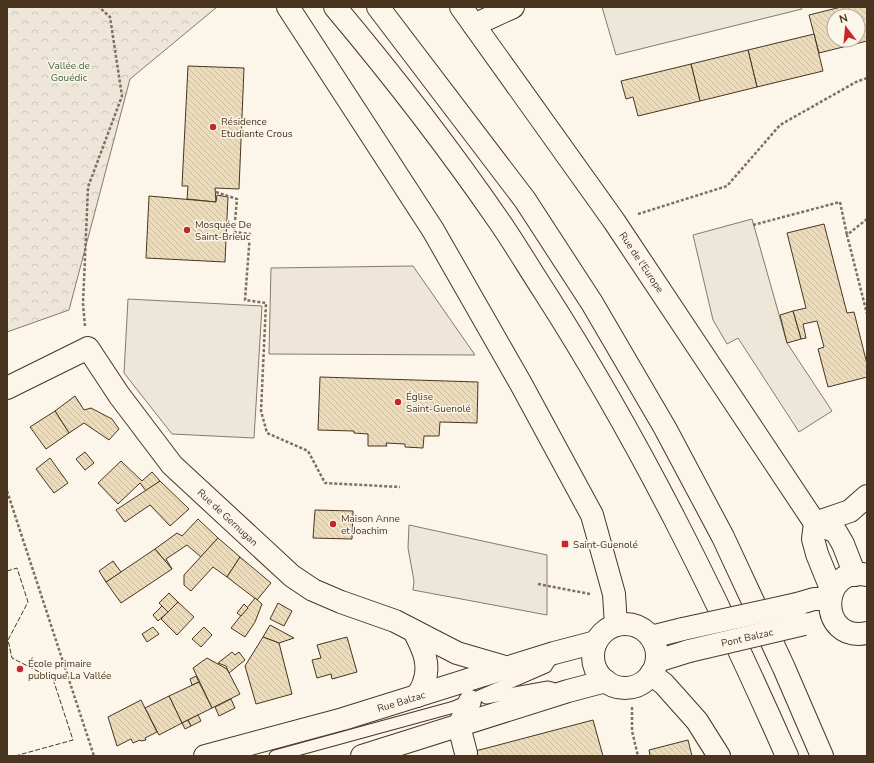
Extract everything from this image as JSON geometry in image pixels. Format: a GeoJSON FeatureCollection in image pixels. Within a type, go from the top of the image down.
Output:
{"type":"FeatureCollection","features":[{"type":"Feature","properties":{"kind":"main road"},"geometry":{"type":"LineString","coordinates":[[288,7],[432,230],[522,384],[592,515],[614,594],[616,625]]}},
{"type":"Feature","properties":{"kind":"main road"},"geometry":{"type":"LineString","coordinates":[[336,7],[378,58],[499,221],[568,328],[636,444],[696,559],[751,674],[787,756]]}},
{"type":"Feature","properties":{"kind":"main road"},"geometry":{"type":"LineString","coordinates":[[378,7],[525,200],[592,303],[665,428],[723,537],[784,668],[822,756]]}},
{"type":"Feature","properties":{"kind":"main road","name":"Rue de l'Europe"},"geometry":{"type":"LineString","coordinates":[[461,7],[614,221],[815,523]]}},
{"type":"Feature","properties":{"kind":"main road"},"geometry":{"type":"LineString","coordinates":[[474,25],[513,7]]}},
{"type":"Feature","properties":{"kind":"main road"},"geometry":{"type":"LineString","coordinates":[[7,388],[88,348]]}},
{"type":"Feature","properties":{"kind":"main road","name":"Rue de Gernugan"},"geometry":{"type":"LineString","coordinates":[[88,348],[120,395],[172,465],[292,576],[313,590],[341,602],[395,621],[457,653],[508,668]]}},
{"type":"Feature","properties":{"kind":"main road"},"geometry":{"type":"LineString","coordinates":[[815,523],[850,511],[867,496]]}},
{"type":"Feature","properties":{"kind":"main road"},"geometry":{"type":"LineString","coordinates":[[815,523],[836,532],[861,575],[846,577],[838,583],[831,602]]}},
{"type":"Feature","properties":{"kind":"main road"},"geometry":{"type":"LineString","coordinates":[[815,523],[813,539],[837,625],[848,632],[861,634],[867,633]]}},
{"type":"Feature","properties":{"kind":"main road"},"geometry":{"type":"LineString","coordinates":[[800,614],[814,599],[831,602]]}},
{"type":"Feature","properties":{"kind":"main road","name":"Pont Balzac"},"geometry":{"type":"LineString","coordinates":[[651,636],[683,629],[800,614]]}},
{"type":"Feature","properties":{"kind":"main road","name":"Pont Balzac"},"geometry":{"type":"LineString","coordinates":[[654,667],[689,651],[800,614]]}},
{"type":"Feature","properties":{"kind":"main road"},"geometry":{"type":"LineString","coordinates":[[616,625],[635,625],[651,636],[656,648],[654,667],[644,681],[635,686],[625,688],[606,682],[601,677],[594,664],[593,656],[596,642],[608,629],[616,625]]}},
{"type":"Feature","properties":{"kind":"main road"},"geometry":{"type":"LineString","coordinates":[[414,631],[424,651],[427,663],[424,682],[416,696]]}},
{"type":"Feature","properties":{"kind":"main road","name":"Rue Balzac"},"geometry":{"type":"LineString","coordinates":[[205,756],[343,719],[554,653],[596,642]]}},
{"type":"Feature","properties":{"kind":"main road"},"geometry":{"type":"LineString","coordinates":[[654,667],[664,684],[697,721],[719,756]]}},
{"type":"Feature","properties":{"kind":"main road"},"geometry":{"type":"LineString","coordinates":[[362,756],[568,691],[606,682]]}},
{"type":"Feature","properties":{"kind":"main road"},"geometry":{"type":"LineString","coordinates":[[466,753],[459,726],[470,701]]}},
{"type":"Feature","properties":{"kind":"lane"},"geometry":{"type":"LineString","coordinates":[[275,756],[454,707],[546,667],[554,653]]}},
{"type":"Feature","properties":{"kind":"lane"},"geometry":{"type":"LineString","coordinates":[[470,701],[548,687],[568,691]]}},
{"type":"Feature","properties":{"kind":"path"},"geometry":{"type":"LineString","coordinates":[[88,348],[82,304],[88,187],[122,96],[110,17],[99,7]]}},
{"type":"Feature","properties":{"kind":"path"},"geometry":{"type":"LineString","coordinates":[[614,221],[727,186],[780,125],[856,82],[867,78]]}},
{"type":"Feature","properties":{"kind":"path"},"geometry":{"type":"LineString","coordinates":[[216,192],[237,198],[234,232],[250,234],[245,300],[266,303],[261,411],[267,433],[308,451],[325,483],[400,487]]}},
{"type":"Feature","properties":{"kind":"path"},"geometry":{"type":"LineString","coordinates":[[753,225],[840,202],[867,314]]}},
{"type":"Feature","properties":{"kind":"path"},"geometry":{"type":"LineString","coordinates":[[847,235],[867,219]]}},
{"type":"Feature","properties":{"kind":"path"},"geometry":{"type":"LineString","coordinates":[[7,491],[94,756]]}},
{"type":"Feature","properties":{"kind":"path"},"geometry":{"type":"LineString","coordinates":[[538,584],[590,594],[614,594]]}},
{"type":"Feature","properties":{"kind":"path"},"geometry":{"type":"LineString","coordinates":[[632,707],[632,731],[638,756]]}},
{"type":"Feature","properties":{"kind":"green space","name":"Vallée de Gouédic"},"geometry":{"type":"Polygon","coordinates":[[[7,7],[217,7],[130,79],[69,310],[7,332],[7,7]]]}},
{"type":"Feature","properties":{"kind":"green space"},"geometry":{"type":"Polygon","coordinates":[[[413,266],[475,355],[269,354],[271,268],[413,266]]]}},
{"type":"Feature","properties":{"kind":"shaded area"},"geometry":{"type":"Polygon","coordinates":[[[602,7],[801,7],[802,9],[616,55],[602,7]]]}},
{"type":"Feature","properties":{"kind":"shaded area"},"geometry":{"type":"Polygon","coordinates":[[[752,219],[787,343],[832,411],[799,432],[738,338],[727,344],[713,320],[693,235],[752,219]]]}},
{"type":"Feature","properties":{"kind":"shaded area"},"geometry":{"type":"Polygon","coordinates":[[[128,299],[262,306],[254,438],[172,434],[124,373],[128,299]]]}},
{"type":"Feature","properties":{"kind":"shaded area"},"geometry":{"type":"Polygon","coordinates":[[[409,525],[547,555],[547,615],[413,590],[414,581],[408,548],[409,525]]]}},
{"type":"Feature","properties":{"kind":"building"},"geometry":{"type":"Polygon","coordinates":[[[867,7],[867,41],[866,8],[837,8],[867,7]]]}},
{"type":"Feature","properties":{"kind":"building"},"geometry":{"type":"Polygon","coordinates":[[[826,11],[826,48],[839,48],[819,53],[809,15],[826,11]]]}},
{"type":"Feature","properties":{"kind":"building"},"geometry":{"type":"Polygon","coordinates":[[[814,34],[823,71],[757,87],[748,50],[814,34]]]}},
{"type":"Feature","properties":{"kind":"building"},"geometry":{"type":"Polygon","coordinates":[[[748,50],[757,87],[700,101],[691,64],[748,50]]]}},
{"type":"Feature","properties":{"kind":"building"},"geometry":{"type":"Polygon","coordinates":[[[691,64],[700,101],[638,116],[633,97],[626,99],[621,81],[691,64]]]}},
{"type":"Feature","properties":{"kind":"building","name":"Résidence Etudiante Crous"},"geometry":{"type":"Polygon","coordinates":[[[188,66],[244,68],[239,189],[215,188],[216,202],[187,199],[188,186],[182,186],[188,66]]]}},
{"type":"Feature","properties":{"kind":"building","name":"Mosquée De Saint-Brieuc"},"geometry":{"type":"Polygon","coordinates":[[[217,195],[228,197],[225,262],[146,258],[149,196],[216,202],[217,195]]]}},
{"type":"Feature","properties":{"kind":"building"},"geometry":{"type":"Polygon","coordinates":[[[824,224],[847,313],[854,312],[867,364],[867,377],[828,387],[818,349],[824,347],[817,321],[803,324],[806,338],[801,339],[793,311],[806,308],[787,233],[824,224]]]}},
{"type":"Feature","properties":{"kind":"building"},"geometry":{"type":"Polygon","coordinates":[[[793,311],[801,339],[787,343],[780,315],[793,311]]]}},
{"type":"Feature","properties":{"kind":"building","name":"Église Saint-Guenolé"},"geometry":{"type":"Polygon","coordinates":[[[320,377],[478,382],[477,423],[440,422],[439,436],[424,436],[423,448],[405,447],[405,444],[386,443],[387,446],[368,446],[368,434],[354,433],[354,431],[318,430],[320,377]]]}},
{"type":"Feature","properties":{"kind":"building"},"geometry":{"type":"Polygon","coordinates":[[[75,396],[84,410],[91,408],[112,419],[119,429],[109,440],[84,423],[69,433],[55,411],[75,396]]]}},
{"type":"Feature","properties":{"kind":"building"},"geometry":{"type":"Polygon","coordinates":[[[55,411],[69,433],[46,449],[30,427],[55,411]]]}},
{"type":"Feature","properties":{"kind":"building"},"geometry":{"type":"Polygon","coordinates":[[[85,452],[94,463],[85,470],[76,459],[85,452]]]}},
{"type":"Feature","properties":{"kind":"building"},"geometry":{"type":"Polygon","coordinates":[[[50,458],[68,483],[54,493],[36,469],[50,458]]]}},
{"type":"Feature","properties":{"kind":"building"},"geometry":{"type":"Polygon","coordinates":[[[121,461],[142,481],[152,472],[160,481],[146,491],[140,483],[118,504],[98,483],[121,461]]]}},
{"type":"Feature","properties":{"kind":"building"},"geometry":{"type":"Polygon","coordinates":[[[160,481],[189,509],[170,526],[150,505],[125,522],[116,510],[160,481]]]}},
{"type":"Feature","properties":{"kind":"building","name":"Maison Anne et Joachim"},"geometry":{"type":"Polygon","coordinates":[[[315,510],[353,511],[352,539],[313,538],[315,510]]]}},
{"type":"Feature","properties":{"kind":"building"},"geometry":{"type":"Polygon","coordinates":[[[198,519],[218,538],[201,557],[187,545],[166,559],[172,569],[155,549],[177,533],[182,536],[198,519]]]}},
{"type":"Feature","properties":{"kind":"building"},"geometry":{"type":"Polygon","coordinates":[[[218,538],[240,557],[227,577],[213,567],[191,591],[184,585],[184,575],[218,538]]]}},
{"type":"Feature","properties":{"kind":"building"},"geometry":{"type":"Polygon","coordinates":[[[155,549],[172,569],[121,603],[106,582],[155,549]]]}},
{"type":"Feature","properties":{"kind":"building"},"geometry":{"type":"Polygon","coordinates":[[[240,557],[271,583],[257,600],[227,577],[240,557]]]}},
{"type":"Feature","properties":{"kind":"building"},"geometry":{"type":"Polygon","coordinates":[[[113,561],[121,572],[106,582],[99,571],[113,561]]]}},
{"type":"Feature","properties":{"kind":"building"},"geometry":{"type":"Polygon","coordinates":[[[169,593],[178,602],[168,612],[159,603],[169,593]]]}},
{"type":"Feature","properties":{"kind":"building"},"geometry":{"type":"Polygon","coordinates":[[[255,598],[262,604],[255,622],[245,637],[231,628],[255,598]]]}},
{"type":"Feature","properties":{"kind":"building"},"geometry":{"type":"Polygon","coordinates":[[[178,602],[194,617],[177,635],[161,619],[178,602]]]}},
{"type":"Feature","properties":{"kind":"building"},"geometry":{"type":"Polygon","coordinates":[[[278,603],[292,611],[284,626],[270,619],[278,603]]]}},
{"type":"Feature","properties":{"kind":"building"},"geometry":{"type":"Polygon","coordinates":[[[244,604],[248,608],[241,616],[237,613],[244,604]]]}},
{"type":"Feature","properties":{"kind":"building"},"geometry":{"type":"Polygon","coordinates":[[[162,606],[168,612],[158,621],[153,615],[162,606]]]}},
{"type":"Feature","properties":{"kind":"building"},"geometry":{"type":"Polygon","coordinates":[[[270,625],[294,638],[279,643],[263,637],[270,625]]]}},
{"type":"Feature","properties":{"kind":"building"},"geometry":{"type":"Polygon","coordinates":[[[153,627],[159,634],[147,642],[142,634],[153,627]]]}},
{"type":"Feature","properties":{"kind":"building"},"geometry":{"type":"Polygon","coordinates":[[[204,627],[212,635],[201,647],[192,639],[204,627]]]}},
{"type":"Feature","properties":{"kind":"building"},"geometry":{"type":"Polygon","coordinates":[[[263,637],[279,643],[292,694],[256,704],[245,666],[263,637]]]}},
{"type":"Feature","properties":{"kind":"building"},"geometry":{"type":"Polygon","coordinates":[[[347,637],[357,672],[332,679],[331,674],[317,678],[312,660],[321,658],[317,645],[347,637]]]}},
{"type":"Feature","properties":{"kind":"building"},"geometry":{"type":"Polygon","coordinates":[[[232,652],[235,655],[239,652],[245,660],[229,673],[226,666],[218,663],[232,652]]]}},
{"type":"Feature","properties":{"kind":"building"},"geometry":{"type":"Polygon","coordinates":[[[207,658],[227,669],[240,694],[212,708],[193,668],[207,658]]]}},
{"type":"Feature","properties":{"kind":"building"},"geometry":{"type":"Polygon","coordinates":[[[196,676],[199,682],[192,685],[190,679],[196,676]]]}},
{"type":"Feature","properties":{"kind":"building"},"geometry":{"type":"Polygon","coordinates":[[[199,682],[212,708],[182,723],[169,696],[199,682]]]}},
{"type":"Feature","properties":{"kind":"building"},"geometry":{"type":"Polygon","coordinates":[[[169,696],[182,723],[159,735],[145,708],[169,696]]]}},
{"type":"Feature","properties":{"kind":"building"},"geometry":{"type":"Polygon","coordinates":[[[231,699],[235,708],[219,716],[215,707],[231,699]]]}},
{"type":"Feature","properties":{"kind":"building"},"geometry":{"type":"Polygon","coordinates":[[[141,700],[157,732],[145,738],[146,740],[140,740],[133,743],[131,739],[117,746],[108,717],[141,700]]]}},
{"type":"Feature","properties":{"kind":"building"},"geometry":{"type":"Polygon","coordinates":[[[198,715],[201,721],[191,726],[188,720],[198,715]]]}},
{"type":"Feature","properties":{"kind":"building"},"geometry":{"type":"Polygon","coordinates":[[[188,720],[191,726],[185,729],[182,723],[188,720]]]}},
{"type":"Feature","properties":{"kind":"building"},"geometry":{"type":"Polygon","coordinates":[[[593,720],[603,756],[454,756],[487,748],[593,720]]]}},
{"type":"Feature","properties":{"kind":"building"},"geometry":{"type":"Polygon","coordinates":[[[688,740],[692,756],[650,756],[649,750],[688,740]]]}},
{"type":"Feature","properties":{"kind":"fence"},"geometry":{"type":"LineString","coordinates":[[7,571],[17,568],[28,602],[8,640],[12,658],[53,679],[73,740],[15,756]]}},
{"type":"Feature","properties":{"kind":"place","name":"Résidence Etudiante Crous"},"geometry":{"type":"Point","coordinates":[213,127]}},
{"type":"Feature","properties":{"kind":"place","name":"Mosquée De Saint-Brieuc"},"geometry":{"type":"Point","coordinates":[187,230]}},
{"type":"Feature","properties":{"kind":"place","name":"Église Saint-Guenolé"},"geometry":{"type":"Point","coordinates":[398,402]}},
{"type":"Feature","properties":{"kind":"place","name":"Maison Anne et Joachim"},"geometry":{"type":"Point","coordinates":[333,524]}},
{"type":"Feature","properties":{"kind":"place","name":"Saint-Guenolé"},"geometry":{"type":"Point","coordinates":[565,544]}},
{"type":"Feature","properties":{"kind":"place","name":"École primaire publique La Vallée"},"geometry":{"type":"Point","coordinates":[20,669]}}]}
